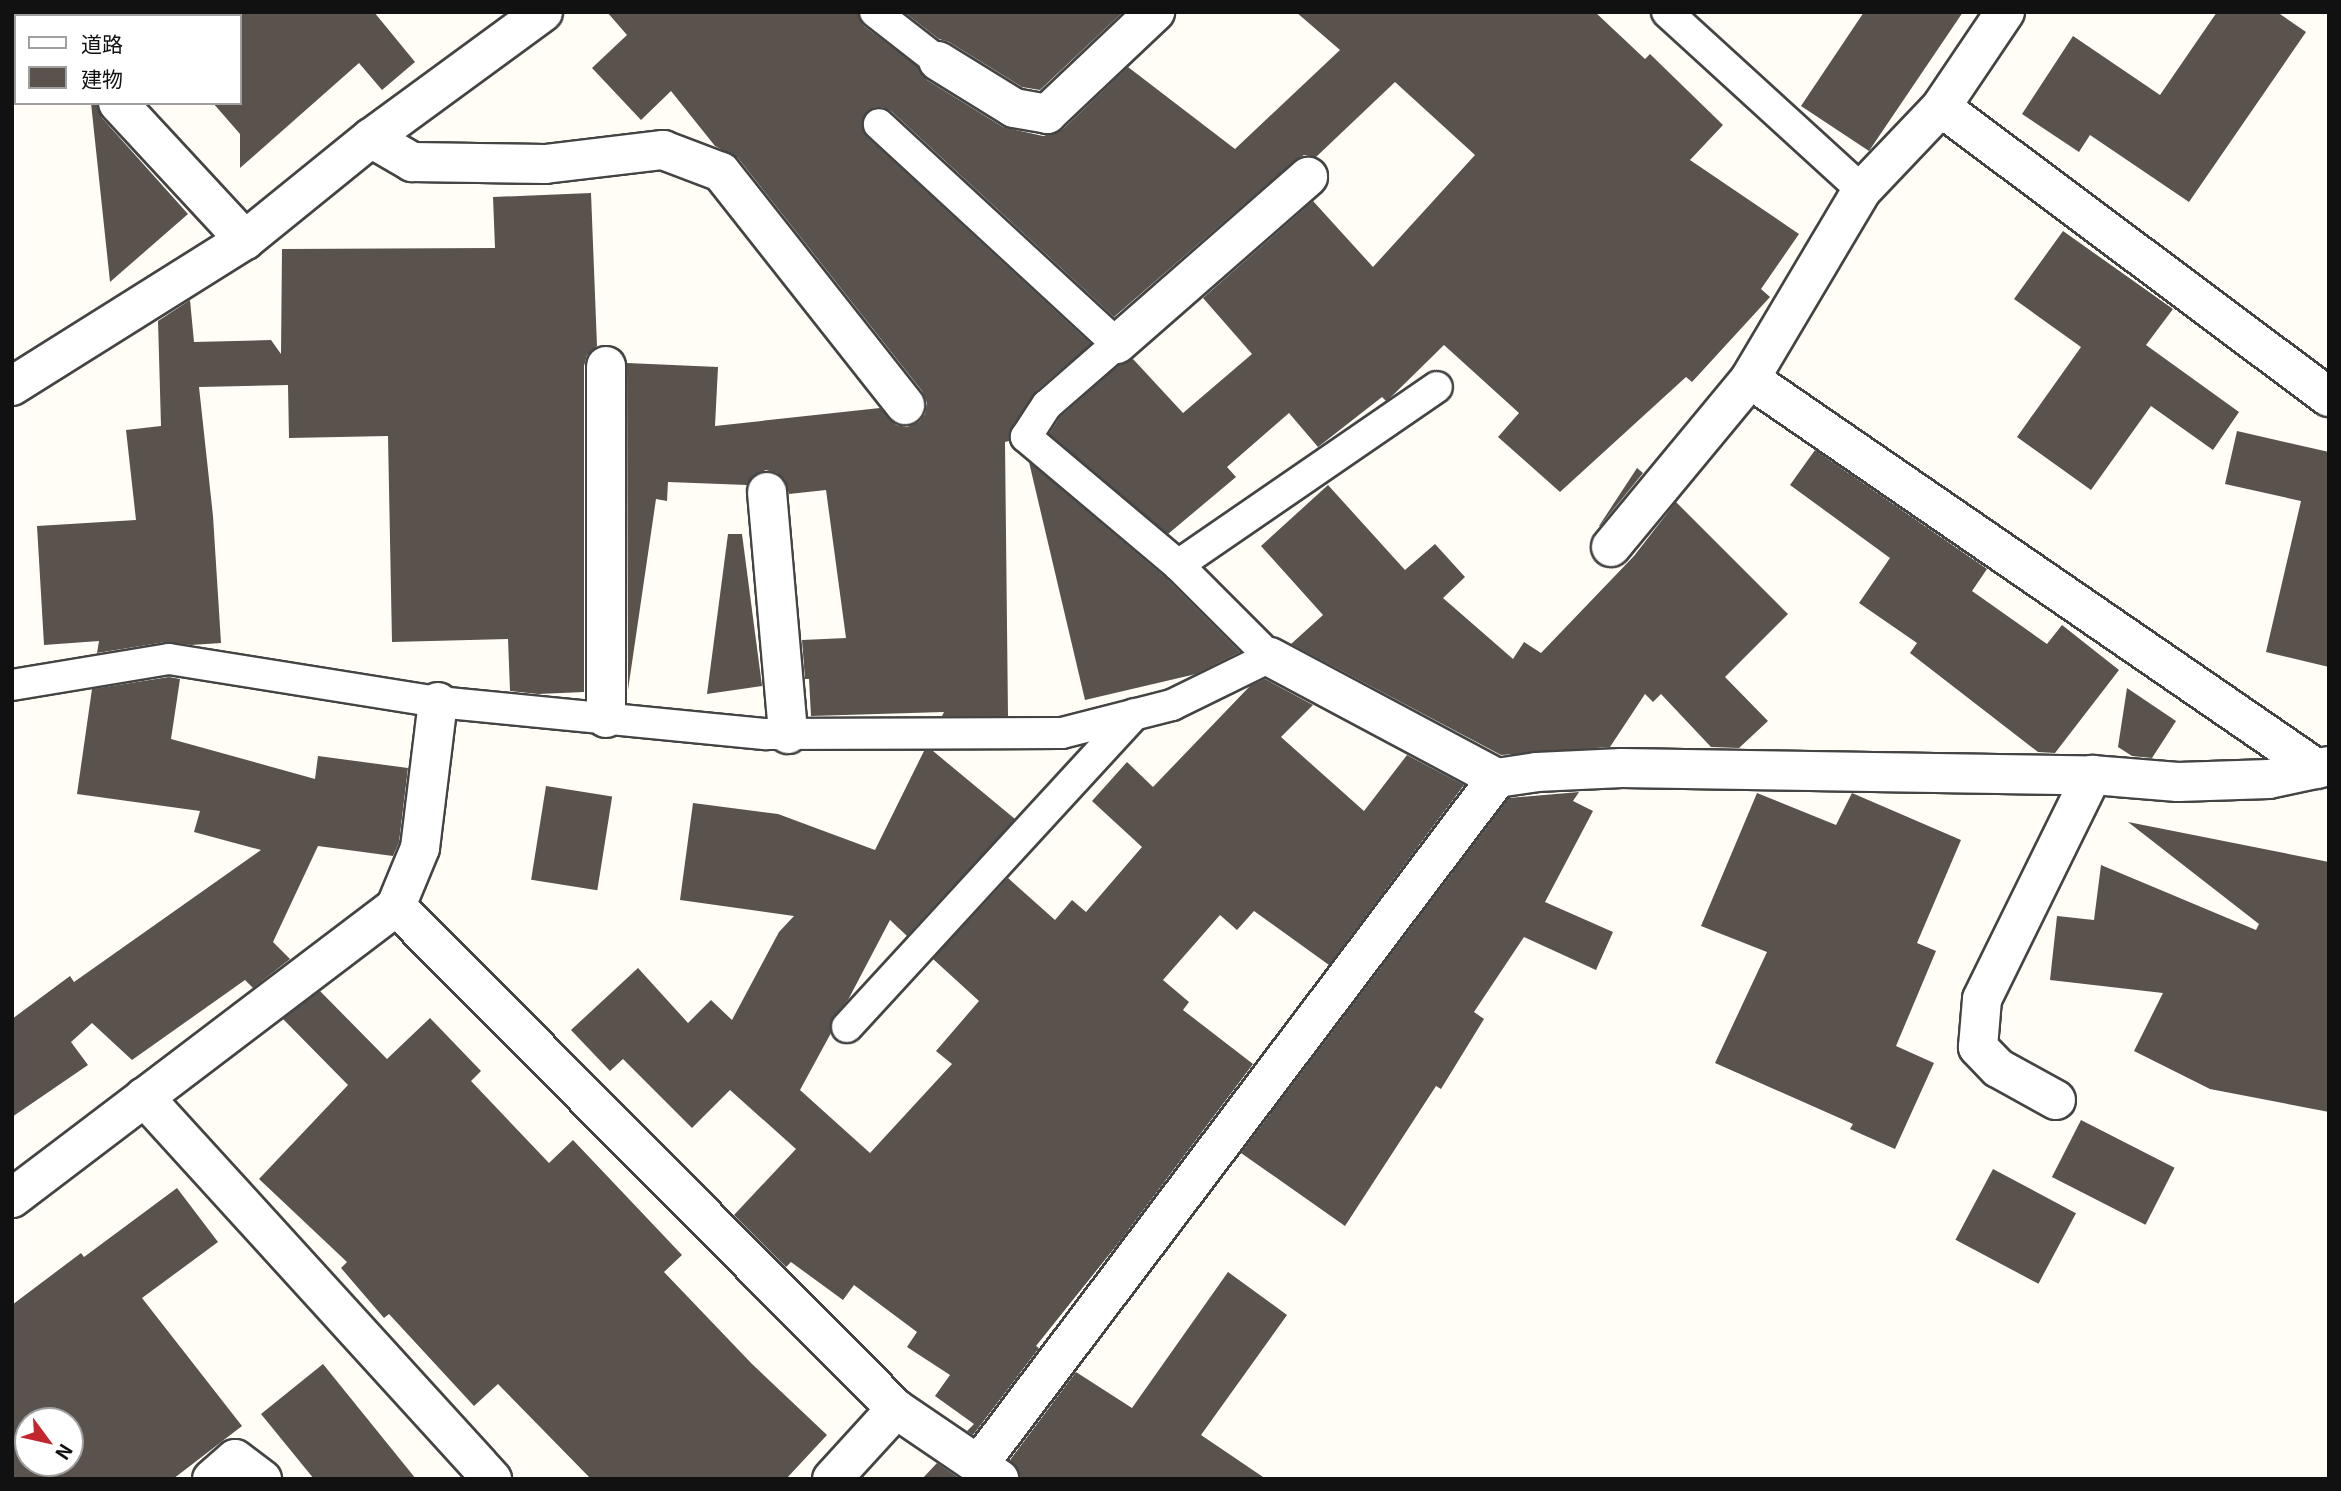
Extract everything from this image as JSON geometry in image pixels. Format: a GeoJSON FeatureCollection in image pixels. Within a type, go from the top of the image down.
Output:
{"type":"FeatureCollection","features":[{"type":"Feature","properties":{"kind":"street"},"geometry":{"type":"LineString","coordinates":[[12,386],[245,240],[372,138],[543,12]]}},
{"type":"Feature","properties":{"kind":"street"},"geometry":{"type":"LineString","coordinates":[[938,61],[1014,108],[1047,114],[1155,12]]}},
{"type":"Feature","properties":{"kind":"street"},"geometry":{"type":"LineString","coordinates":[[1611,547],[1750,379],[1862,190],[1941,107],[2005,12]]}},
{"type":"Feature","properties":{"kind":"street"},"geometry":{"type":"LineString","coordinates":[[120,105],[245,240]]}},
{"type":"Feature","properties":{"kind":"street"},"geometry":{"type":"LineString","coordinates":[[1941,107],[2329,397]]}},
{"type":"Feature","properties":{"kind":"street"},"geometry":{"type":"LineString","coordinates":[[372,138],[412,162],[545,164],[663,150],[721,172],[905,405]]}},
{"type":"Feature","properties":{"kind":"street"},"geometry":{"type":"LineString","coordinates":[[1117,344],[1308,177]]}},
{"type":"Feature","properties":{"kind":"street"},"geometry":{"type":"LineString","coordinates":[[606,366],[606,718]]}},
{"type":"Feature","properties":{"kind":"street"},"geometry":{"type":"LineString","coordinates":[[1750,379],[2323,768]]}},
{"type":"Feature","properties":{"kind":"street"},"geometry":{"type":"LineString","coordinates":[[767,492],[788,734]]}},
{"type":"Feature","properties":{"kind":"street"},"geometry":{"type":"LineString","coordinates":[[1270,657],[1497,778],[1537,772],[1622,768],[2092,775],[2178,782],[2269,779],[2323,768]]}},
{"type":"Feature","properties":{"kind":"street"},"geometry":{"type":"LineString","coordinates":[[12,1198],[397,906],[420,848],[438,702]]}},
{"type":"Feature","properties":{"kind":"street"},"geometry":{"type":"LineString","coordinates":[[2056,1100],[1998,1069],[1978,1046],[1982,999],[2092,775]]}},
{"type":"Feature","properties":{"kind":"street"},"geometry":{"type":"LineString","coordinates":[[397,906],[896,1409],[989,1472],[1497,778]]}},
{"type":"Feature","properties":{"kind":"street"},"geometry":{"type":"LineString","coordinates":[[144,1097],[492,1479]]}},
{"type":"Feature","properties":{"kind":"street"},"geometry":{"type":"LineString","coordinates":[[832,1479],[896,1409]]}},
{"type":"Feature","properties":{"kind":"street"},"geometry":{"type":"LineString","coordinates":[[212,1479],[235,1459],[262,1479]]}},
{"type":"Feature","properties":{"kind":"lane"},"geometry":{"type":"LineString","coordinates":[[875,12],[938,61]]}},
{"type":"Feature","properties":{"kind":"lane"},"geometry":{"type":"LineString","coordinates":[[1667,12],[1862,190]]}},
{"type":"Feature","properties":{"kind":"lane"},"geometry":{"type":"LineString","coordinates":[[12,685],[169,659],[438,702],[788,734],[1062,733],[1172,705],[1270,657],[1178,565],[1026,437],[1047,405],[1117,344],[879,124]]}},
{"type":"Feature","properties":{"kind":"lane"},"geometry":{"type":"LineString","coordinates":[[1178,565],[1437,387]]}},
{"type":"Feature","properties":{"kind":"lane"},"geometry":{"type":"LineString","coordinates":[[847,1027],[1135,714]]}},
{"type":"Feature","properties":{"kind":"building"},"geometry":{"type":"Polygon","coordinates":[[[374,12],[415,62],[382,90],[359,63],[240,168],[240,134],[215,105],[242,105],[240,14],[374,12]]]}},
{"type":"Feature","properties":{"kind":"building"},"geometry":{"type":"Polygon","coordinates":[[[607,12],[858,12],[864,26],[918,67],[927,80],[1003,127],[1043,136],[1062,130],[1128,67],[1235,149],[1340,50],[1296,12],[1595,12],[1645,59],[1650,54],[1723,125],[1690,160],[1799,234],[1761,289],[1770,297],[1692,382],[1686,377],[1560,492],[1498,437],[1519,413],[1444,345],[1390,398],[1386,401],[1382,397],[1318,447],[1289,413],[1227,467],[1236,477],[1168,534],[1049,434],[1060,417],[1119,365],[1133,359],[1183,413],[1252,354],[1203,298],[1313,201],[1373,267],[1475,155],[1395,82],[1316,157],[1304,155],[1294,161],[1114,317],[891,111],[882,107],[873,108],[862,121],[867,137],[1091,344],[1035,392],[1011,428],[1009,441],[1005,442],[1008,716],[942,716],[944,712],[811,716],[809,679],[805,679],[802,640],[846,638],[826,490],[789,494],[784,479],[777,473],[766,470],[754,475],[747,485],[668,482],[667,501],[656,499],[628,690],[627,363],[718,367],[715,426],[880,408],[896,425],[907,427],[919,422],[925,414],[927,403],[922,391],[738,158],[715,146],[671,91],[641,120],[592,68],[627,35],[607,12]]]}},
{"type":"Feature","properties":{"kind":"building"},"geometry":{"type":"Polygon","coordinates":[[[904,12],[1123,12],[1040,90],[1022,87],[949,42],[939,39],[904,12]]]}},
{"type":"Feature","properties":{"kind":"building"},"geometry":{"type":"Polygon","coordinates":[[[1864,12],[1963,12],[1869,151],[1801,106],[1864,12]]]}},
{"type":"Feature","properties":{"kind":"building"},"geometry":{"type":"Polygon","coordinates":[[[2217,12],[2277,12],[2306,32],[2189,202],[2090,135],[2079,152],[2022,114],[2073,36],[2160,95],[2217,12]]]}},
{"type":"Feature","properties":{"kind":"building"},"geometry":{"type":"Polygon","coordinates":[[[91,105],[98,105],[102,118],[188,214],[110,282],[91,105]]]}},
{"type":"Feature","properties":{"kind":"building"},"geometry":{"type":"Polygon","coordinates":[[[591,193],[597,346],[587,355],[584,366],[584,692],[538,694],[510,691],[508,639],[392,642],[388,436],[289,438],[288,385],[199,387],[213,516],[221,643],[191,645],[166,642],[97,653],[99,641],[44,645],[37,526],[136,520],[126,430],[161,426],[158,321],[190,300],[194,342],[271,340],[281,354],[282,249],[495,248],[493,197],[591,193]]]}},
{"type":"Feature","properties":{"kind":"building"},"geometry":{"type":"Polygon","coordinates":[[[2063,231],[2173,309],[2146,345],[2239,412],[2213,450],[2151,406],[2091,490],[2017,437],[2081,347],[2014,299],[2063,231]]]}},
{"type":"Feature","properties":{"kind":"building"},"geometry":{"type":"Polygon","coordinates":[[[2237,431],[2329,452],[2329,667],[2266,652],[2301,501],[2225,484],[2237,431]]]}},
{"type":"Feature","properties":{"kind":"building"},"geometry":{"type":"Polygon","coordinates":[[[1815,450],[1987,569],[1972,591],[2047,644],[2062,625],[2119,670],[2055,753],[2038,752],[1910,653],[1917,643],[1859,603],[1890,558],[1790,485],[1815,450]]]}},
{"type":"Feature","properties":{"kind":"building"},"geometry":{"type":"Polygon","coordinates":[[[1029,462],[1166,578],[1240,652],[1196,674],[1085,700],[1029,462]]]}},
{"type":"Feature","properties":{"kind":"building"},"geometry":{"type":"Polygon","coordinates":[[[1637,468],[1643,473],[1599,526],[1637,468]]]}},
{"type":"Feature","properties":{"kind":"building"},"geometry":{"type":"Polygon","coordinates":[[[1328,485],[1405,570],[1435,544],[1465,577],[1443,598],[1513,659],[1524,642],[1541,653],[1634,556],[1676,502],[1788,614],[1725,677],[1768,721],[1739,748],[1711,747],[1661,694],[1653,702],[1645,694],[1610,747],[1501,755],[1291,644],[1323,615],[1261,546],[1328,485]]]}},
{"type":"Feature","properties":{"kind":"building"},"geometry":{"type":"Polygon","coordinates":[[[728,534],[742,534],[762,686],[707,694],[728,534]]]}},
{"type":"Feature","properties":{"kind":"building"},"geometry":{"type":"Polygon","coordinates":[[[169,677],[180,679],[171,739],[315,779],[318,756],[408,768],[399,842],[393,856],[318,846],[273,942],[290,959],[253,988],[245,980],[132,1060],[92,1023],[71,1042],[88,1065],[12,1117],[12,1019],[70,976],[74,982],[261,850],[194,832],[200,811],[77,794],[92,689],[169,677]]]}},
{"type":"Feature","properties":{"kind":"building"},"geometry":{"type":"Polygon","coordinates":[[[1265,679],[1313,705],[1281,737],[1364,811],[1407,755],[1464,785],[1329,965],[1254,911],[1237,930],[1220,915],[1163,980],[1189,1002],[1183,1010],[1253,1064],[1120,1241],[1036,1346],[1039,1348],[973,1435],[967,1431],[974,1424],[935,1396],[950,1375],[907,1347],[917,1332],[854,1285],[843,1300],[791,1262],[786,1267],[734,1215],[796,1149],[730,1090],[692,1128],[623,1059],[610,1071],[571,1030],[638,968],[688,1023],[711,1000],[732,1020],[779,932],[794,916],[680,900],[693,803],[778,814],[875,850],[924,751],[933,751],[1015,819],[907,936],[890,920],[848,1000],[834,1016],[831,1033],[800,1090],[870,1153],[952,1064],[936,1051],[979,1001],[933,959],[1008,878],[1055,920],[1072,900],[1086,912],[1142,847],[1092,801],[1127,762],[1153,787],[1250,686],[1265,679]]]}},
{"type":"Feature","properties":{"kind":"building"},"geometry":{"type":"Polygon","coordinates":[[[2127,688],[2176,721],[2152,758],[2132,756],[2118,747],[2127,688]]]}},
{"type":"Feature","properties":{"kind":"building"},"geometry":{"type":"Polygon","coordinates":[[[546,786],[612,796],[597,890],[531,880],[546,786]]]}},
{"type":"Feature","properties":{"kind":"building"},"geometry":{"type":"Polygon","coordinates":[[[1579,792],[1573,801],[1593,811],[1545,902],[1613,932],[1596,970],[1524,937],[1474,1012],[1484,1019],[1441,1089],[1436,1086],[1345,1226],[1241,1153],[1509,798],[1579,792]]]}},
{"type":"Feature","properties":{"kind":"building"},"geometry":{"type":"Polygon","coordinates":[[[1757,793],[1836,825],[1852,793],[1961,840],[1917,943],[1936,951],[1896,1046],[1934,1063],[1895,1149],[1850,1129],[1853,1124],[1715,1063],[1767,952],[1701,926],[1757,793]]]}},
{"type":"Feature","properties":{"kind":"building"},"geometry":{"type":"Polygon","coordinates":[[[2128,822],[2329,862],[2329,1112],[2210,1089],[2134,1051],[2163,993],[2050,980],[2057,916],[2094,920],[2101,865],[2256,930],[2259,924],[2128,822]]]}},
{"type":"Feature","properties":{"kind":"building"},"geometry":{"type":"Polygon","coordinates":[[[320,991],[387,1059],[430,1018],[481,1071],[471,1081],[549,1163],[573,1140],[682,1255],[664,1272],[752,1364],[827,1435],[786,1479],[591,1479],[498,1384],[474,1406],[389,1314],[384,1318],[341,1268],[347,1262],[259,1179],[348,1085],[283,1019],[320,991]]]}},
{"type":"Feature","properties":{"kind":"building"},"geometry":{"type":"Polygon","coordinates":[[[2081,1120],[2175,1168],[2146,1225],[2052,1177],[2081,1120]]]}},
{"type":"Feature","properties":{"kind":"building"},"geometry":{"type":"Polygon","coordinates":[[[1993,1169],[2076,1213],[2038,1284],[1955,1240],[1993,1169]]]}},
{"type":"Feature","properties":{"kind":"building"},"geometry":{"type":"Polygon","coordinates":[[[177,1188],[218,1242],[142,1298],[242,1426],[173,1479],[12,1479],[12,1305],[81,1253],[84,1257],[177,1188]]]}},
{"type":"Feature","properties":{"kind":"building"},"geometry":{"type":"Polygon","coordinates":[[[1228,1272],[1287,1315],[1201,1435],[1266,1479],[1021,1479],[1018,1469],[1010,1460],[1076,1372],[1132,1408],[1228,1272]]]}},
{"type":"Feature","properties":{"kind":"building"},"geometry":{"type":"Polygon","coordinates":[[[323,1364],[416,1479],[314,1479],[261,1414],[323,1364]]]}},
{"type":"Feature","properties":{"kind":"building"},"geometry":{"type":"Polygon","coordinates":[[[937,1463],[960,1479],[922,1479],[937,1463]]]}}]}
